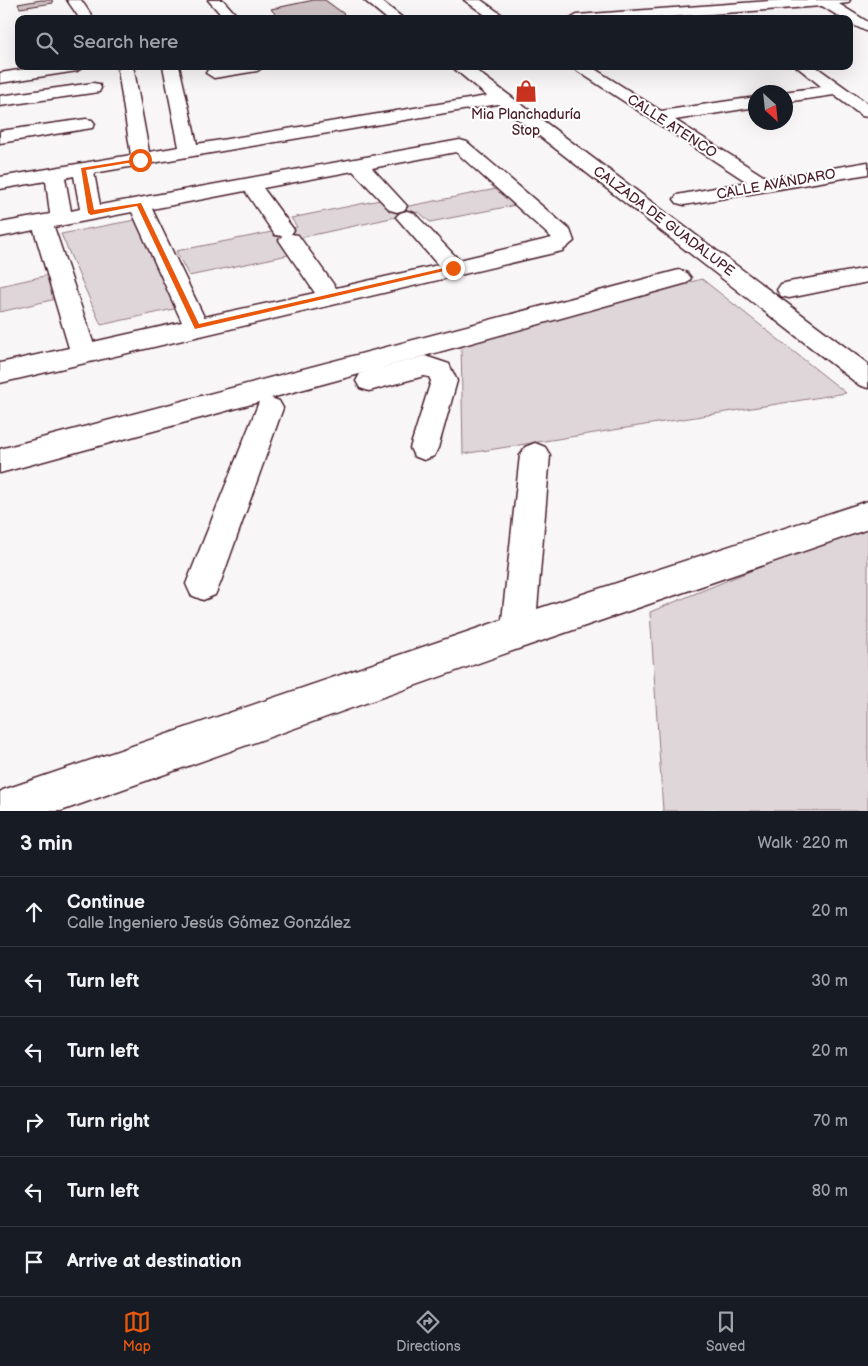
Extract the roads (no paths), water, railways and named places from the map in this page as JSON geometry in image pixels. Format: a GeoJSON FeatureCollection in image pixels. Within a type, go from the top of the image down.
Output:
{"type":"FeatureCollection","features":[{"type":"Feature","properties":{"kind":"street"},"geometry":{"type":"LineString","coordinates":[[74,0],[83,15]]}},
{"type":"Feature","properties":{"kind":"street"},"geometry":{"type":"LineString","coordinates":[[215,0],[229,15]]}},
{"type":"Feature","properties":{"kind":"street"},"geometry":{"type":"LineString","coordinates":[[371,0],[392,15]]}},
{"type":"Feature","properties":{"kind":"street"},"geometry":{"type":"LineString","coordinates":[[471,0],[495,15]]}},
{"type":"Feature","properties":{"kind":"street"},"geometry":{"type":"LineString","coordinates":[[614,15],[716,4],[843,0]]}},
{"type":"Feature","properties":{"kind":"street"},"geometry":{"type":"LineString","coordinates":[[823,1],[846,15]]}},
{"type":"Feature","properties":{"kind":"street"},"geometry":{"type":"LineString","coordinates":[[716,4],[733,15]]}},
{"type":"Feature","properties":{"kind":"street"},"geometry":{"type":"LineString","coordinates":[[853,19],[868,28]]}},
{"type":"Feature","properties":{"kind":"street"},"geometry":{"type":"LineString","coordinates":[[0,78],[51,70]]}},
{"type":"Feature","properties":{"kind":"street"},"geometry":{"type":"LineString","coordinates":[[126,70],[140,160]]}},
{"type":"Feature","properties":{"kind":"street"},"geometry":{"type":"LineString","coordinates":[[172,70],[190,151]]}},
{"type":"Feature","properties":{"kind":"street"},"geometry":{"type":"LineString","coordinates":[[214,72],[228,70]]}},
{"type":"Feature","properties":{"kind":"street","name":"CALZADA DE GUADALUPE"},"geometry":{"type":"LineString","coordinates":[[464,70],[500,99],[640,202],[868,378]]}},
{"type":"Feature","properties":{"kind":"street","name":"CALLE ATENCO"},"geometry":{"type":"LineString","coordinates":[[584,70],[766,186]]}},
{"type":"Feature","properties":{"kind":"street"},"geometry":{"type":"LineString","coordinates":[[809,70],[868,112]]}},
{"type":"Feature","properties":{"kind":"street"},"geometry":{"type":"LineString","coordinates":[[0,100],[93,88]]}},
{"type":"Feature","properties":{"kind":"street"},"geometry":{"type":"LineString","coordinates":[[793,96],[836,90]]}},
{"type":"Feature","properties":{"kind":"street"},"geometry":{"type":"LineString","coordinates":[[0,183],[500,99]]}},
{"type":"Feature","properties":{"kind":"street"},"geometry":{"type":"LineString","coordinates":[[658,117],[748,103]]}},
{"type":"Feature","properties":{"kind":"street"},"geometry":{"type":"LineString","coordinates":[[0,137],[86,124]]}},
{"type":"Feature","properties":{"kind":"street"},"geometry":{"type":"LineString","coordinates":[[0,230],[460,146],[562,235],[563,241],[554,246],[0,373]]}},
{"type":"Feature","properties":{"kind":"street"},"geometry":{"type":"LineString","coordinates":[[357,164],[453,268]]}},
{"type":"Feature","properties":{"kind":"street","name":"CALLE AVÁNDARO"},"geometry":{"type":"LineString","coordinates":[[684,199],[868,168]]}},
{"type":"Feature","properties":{"kind":"street"},"geometry":{"type":"LineString","coordinates":[[83,169],[91,213]]}},
{"type":"Feature","properties":{"kind":"street"},"geometry":{"type":"LineString","coordinates":[[55,174],[51,220],[84,354]]}},
{"type":"Feature","properties":{"kind":"street"},"geometry":{"type":"LineString","coordinates":[[250,184],[330,297]]}},
{"type":"Feature","properties":{"kind":"street"},"geometry":{"type":"LineString","coordinates":[[139,204],[197,328]]}},
{"type":"Feature","properties":{"kind":"street"},"geometry":{"type":"LineString","coordinates":[[789,290],[868,275]]}},
{"type":"Feature","properties":{"kind":"street"},"geometry":{"type":"LineString","coordinates":[[0,461],[679,278]]}},
{"type":"Feature","properties":{"kind":"street"},"geometry":{"type":"LineString","coordinates":[[0,480],[426,366],[440,371],[444,381],[424,448]]}},
{"type":"Feature","properties":{"kind":"street"},"geometry":{"type":"LineString","coordinates":[[203,584],[269,408]]}},
{"type":"Feature","properties":{"kind":"street"},"geometry":{"type":"LineString","coordinates":[[518,632],[535,455]]}},
{"type":"Feature","properties":{"kind":"street"},"geometry":{"type":"LineString","coordinates":[[3,811],[518,632],[868,515]]}},
{"type":"Feature","properties":{"kind":"place","name":"Mia Planchaduría Stop"},"geometry":{"type":"Point","coordinates":[526,91]}}]}
